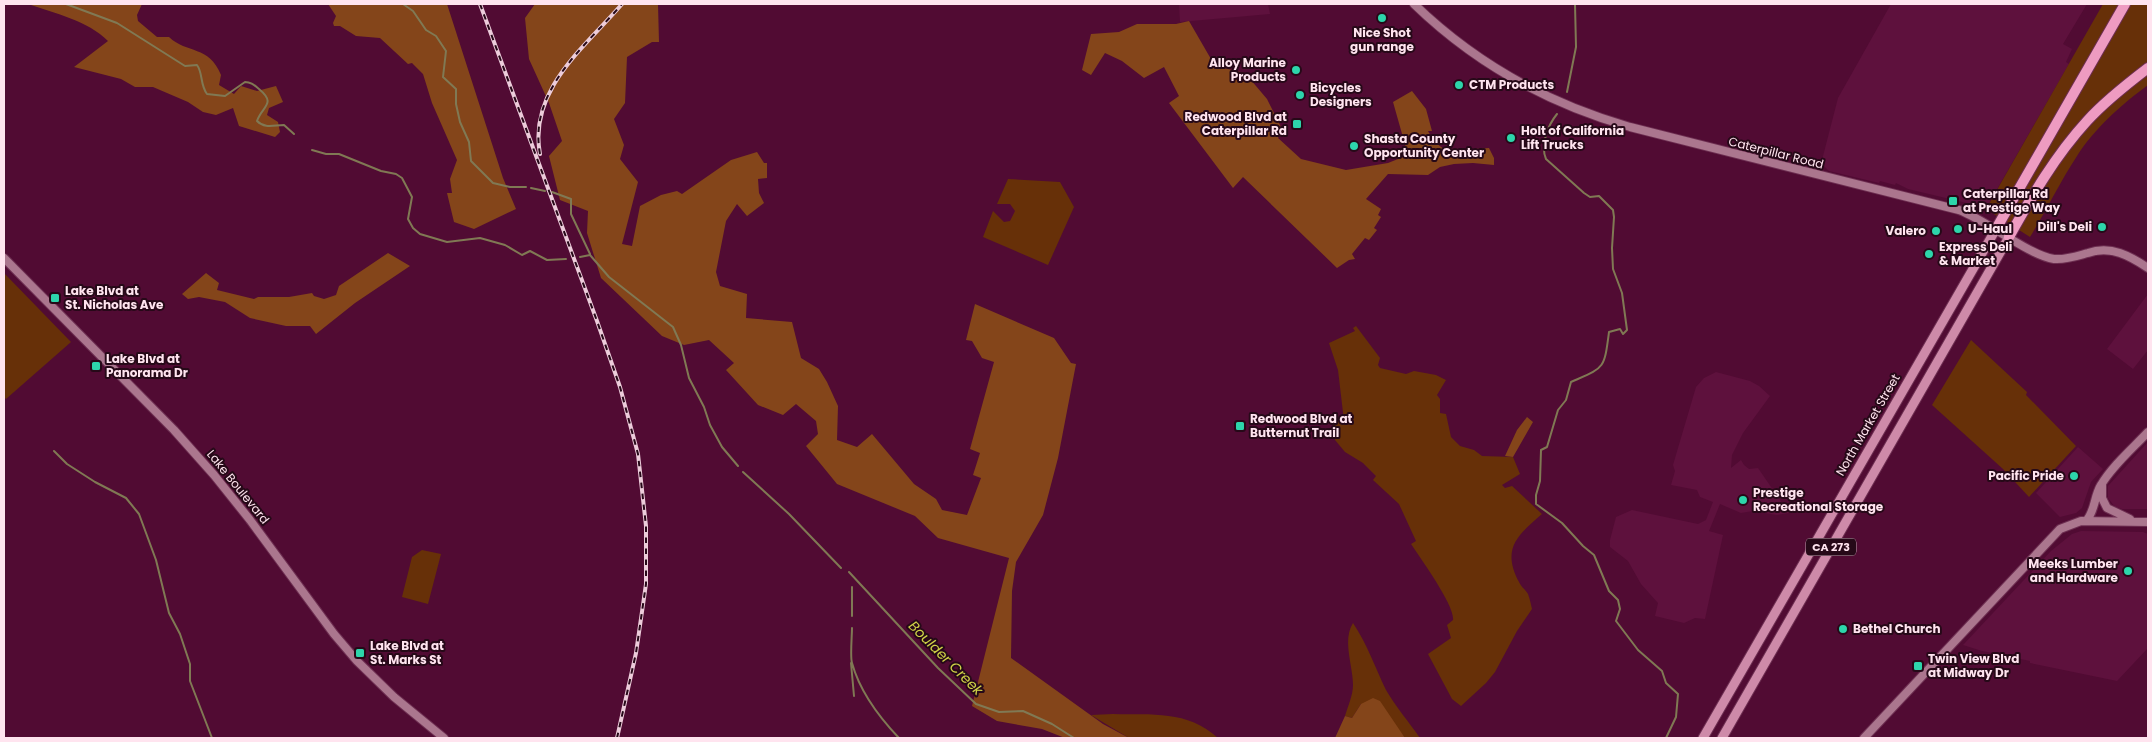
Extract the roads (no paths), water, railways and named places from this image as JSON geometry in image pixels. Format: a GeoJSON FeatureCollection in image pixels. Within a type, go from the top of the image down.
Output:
{"type":"FeatureCollection","features":[{"type":"Feature","properties":{"kind":"highway"},"geometry":{"type":"LineString","coordinates":[[1996,229],[2125,4]]}},
{"type":"Feature","properties":{"kind":"highway"},"geometry":{"type":"LineString","coordinates":[[2009,237],[2037,188],[2070,141],[2099,109],[2148,68]]}},
{"type":"Feature","properties":{"kind":"main road","name":"North Market Street"},"geometry":{"type":"LineString","coordinates":[[1703,738],[1996,229]]}},
{"type":"Feature","properties":{"kind":"main road","name":"CA 273"},"geometry":{"type":"LineString","coordinates":[[1722,738],[2009,237]]}},
{"type":"Feature","properties":{"kind":"street","name":"Caterpillar Road"},"geometry":{"type":"LineString","coordinates":[[1414,4],[1452,37],[1496,68],[1546,96],[1593,116],[1959,210],[2048,257],[2071,258],[2096,250],[2110,250],[2127,255],[2148,268]]}},
{"type":"Feature","properties":{"kind":"street","name":"Lake Boulevard"},"geometry":{"type":"LineString","coordinates":[[4,258],[204,463],[243,510],[323,619],[357,661],[394,697],[444,738]]}},
{"type":"Feature","properties":{"kind":"street"},"geometry":{"type":"LineString","coordinates":[[2086,521],[2092,513],[2096,493],[2102,484],[2148,432]]}},
{"type":"Feature","properties":{"kind":"street"},"geometry":{"type":"LineString","coordinates":[[2102,484],[2102,498],[2107,508],[2121,516],[2145,522]]}},
{"type":"Feature","properties":{"kind":"street"},"geometry":{"type":"LineString","coordinates":[[1864,738],[2056,532],[2070,524],[2086,521],[2145,522]]}},
{"type":"Feature","properties":{"kind":"waterway"},"geometry":{"type":"LineString","coordinates":[[66,4],[117,23],[185,66],[197,65],[207,94],[225,96],[245,82],[252,84],[264,94],[268,102],[257,121],[266,126],[284,125],[294,134]]}},
{"type":"Feature","properties":{"kind":"waterway","name":"Boulder Creek"},"geometry":{"type":"LineString","coordinates":[[403,4],[413,11],[426,30],[436,36],[446,51],[443,77],[456,89],[456,104],[460,122],[469,142],[471,161],[493,183],[510,187],[526,187]]}},
{"type":"Feature","properties":{"kind":"waterway"},"geometry":{"type":"LineString","coordinates":[[1567,92],[1576,47],[1575,4]]}},
{"type":"Feature","properties":{"kind":"waterway"},"geometry":{"type":"LineString","coordinates":[[1557,114],[1546,135],[1544,153],[1546,159],[1584,193],[1590,197],[1599,196],[1613,210],[1613,269],[1622,293],[1627,330],[1623,334],[1620,329],[1609,332],[1606,354],[1601,366],[1597,370],[1571,382],[1566,400],[1558,410],[1547,447],[1541,450],[1540,481],[1536,495],[1536,504],[1562,523],[1594,555],[1609,591],[1618,600],[1620,609],[1616,621],[1638,650],[1662,671],[1666,683],[1678,694],[1676,717],[1666,738]]}},
{"type":"Feature","properties":{"kind":"waterway"},"geometry":{"type":"LineString","coordinates":[[312,150],[326,154],[339,154],[381,171],[396,174],[402,178],[412,197],[408,219],[413,228],[420,234],[447,242],[480,238],[505,245],[522,255],[530,251],[547,260],[566,259]]}},
{"type":"Feature","properties":{"kind":"waterway","name":"Boulder Creek"},"geometry":{"type":"LineString","coordinates":[[531,188],[545,191]]}},
{"type":"Feature","properties":{"kind":"waterway","name":"Boulder Creek"},"geometry":{"type":"LineString","coordinates":[[552,192],[571,199],[571,214],[590,254]]}},
{"type":"Feature","properties":{"kind":"waterway","name":"Boulder Creek"},"geometry":{"type":"LineString","coordinates":[[580,257],[590,255],[609,277],[673,327],[681,345],[689,378],[704,407],[710,425],[722,447],[738,466]]}},
{"type":"Feature","properties":{"kind":"waterway"},"geometry":{"type":"LineString","coordinates":[[54,451],[67,464],[95,482],[126,498],[139,514],[156,560],[169,613],[180,634],[190,664],[190,681],[212,738]]}},
{"type":"Feature","properties":{"kind":"waterway","name":"Boulder Creek"},"geometry":{"type":"LineString","coordinates":[[743,472],[789,514],[841,568]]}},
{"type":"Feature","properties":{"kind":"waterway","name":"Boulder Creek"},"geometry":{"type":"LineString","coordinates":[[849,572],[938,668],[976,704],[999,712],[1023,711],[1052,724],[1074,738]]}},
{"type":"Feature","properties":{"kind":"waterway"},"geometry":{"type":"LineString","coordinates":[[852,587],[852,616]]}},
{"type":"Feature","properties":{"kind":"waterway"},"geometry":{"type":"LineString","coordinates":[[852,628],[851,660],[855,674],[877,712],[899,738]]}},
{"type":"Feature","properties":{"kind":"waterway"},"geometry":{"type":"LineString","coordinates":[[851,663],[854,696]]}},
{"type":"Feature","properties":{"kind":"railway"},"geometry":{"type":"LineString","coordinates":[[480,4],[597,321],[620,387],[638,454],[646,526],[646,584],[636,653],[617,738]]}},
{"type":"Feature","properties":{"kind":"railway"},"geometry":{"type":"LineString","coordinates":[[540,154],[539,131],[543,110],[551,90],[577,53],[622,4]]}},
{"type":"Feature","properties":{"kind":"place","name":"Nice Shot gun range"},"geometry":{"type":"Point","coordinates":[1382,18]}},
{"type":"Feature","properties":{"kind":"place","name":"Alloy Marine Products"},"geometry":{"type":"Point","coordinates":[1296,70]}},
{"type":"Feature","properties":{"kind":"place","name":"CTM Products"},"geometry":{"type":"Point","coordinates":[1459,85]}},
{"type":"Feature","properties":{"kind":"place","name":"Bicycles Designers"},"geometry":{"type":"Point","coordinates":[1300,95]}},
{"type":"Feature","properties":{"kind":"place","name":"Redwood Blvd at Caterpillar Rd"},"geometry":{"type":"Point","coordinates":[1297,124]}},
{"type":"Feature","properties":{"kind":"place","name":"Holt of California Lift Trucks"},"geometry":{"type":"Point","coordinates":[1511,138]}},
{"type":"Feature","properties":{"kind":"place","name":"Shasta County Opportunity Center"},"geometry":{"type":"Point","coordinates":[1354,146]}},
{"type":"Feature","properties":{"kind":"place","name":"Caterpillar Rd at Prestige Way"},"geometry":{"type":"Point","coordinates":[1953,201]}},
{"type":"Feature","properties":{"kind":"place","name":"Dill's Deli"},"geometry":{"type":"Point","coordinates":[2102,227]}},
{"type":"Feature","properties":{"kind":"place","name":"U-Haul"},"geometry":{"type":"Point","coordinates":[1958,229]}},
{"type":"Feature","properties":{"kind":"place","name":"Valero"},"geometry":{"type":"Point","coordinates":[1936,231]}},
{"type":"Feature","properties":{"kind":"place","name":"Express Deli & Market"},"geometry":{"type":"Point","coordinates":[1929,254]}},
{"type":"Feature","properties":{"kind":"place","name":"Lake Blvd at St. Nicholas Ave"},"geometry":{"type":"Point","coordinates":[55,298]}},
{"type":"Feature","properties":{"kind":"place","name":"Lake Blvd at Panorama Dr"},"geometry":{"type":"Point","coordinates":[96,366]}},
{"type":"Feature","properties":{"kind":"place","name":"Redwood Blvd at Butternut Trail"},"geometry":{"type":"Point","coordinates":[1240,426]}},
{"type":"Feature","properties":{"kind":"place","name":"Pacific Pride"},"geometry":{"type":"Point","coordinates":[2074,476]}},
{"type":"Feature","properties":{"kind":"place","name":"Prestige Recreational Storage"},"geometry":{"type":"Point","coordinates":[1743,500]}},
{"type":"Feature","properties":{"kind":"place","name":"Meeks Lumber and Hardware"},"geometry":{"type":"Point","coordinates":[2128,571]}},
{"type":"Feature","properties":{"kind":"place","name":"Bethel Church"},"geometry":{"type":"Point","coordinates":[1843,629]}},
{"type":"Feature","properties":{"kind":"place","name":"Lake Blvd at St. Marks St"},"geometry":{"type":"Point","coordinates":[360,653]}},
{"type":"Feature","properties":{"kind":"place","name":"Twin View Blvd at Midway Dr"},"geometry":{"type":"Point","coordinates":[1918,666]}}]}
